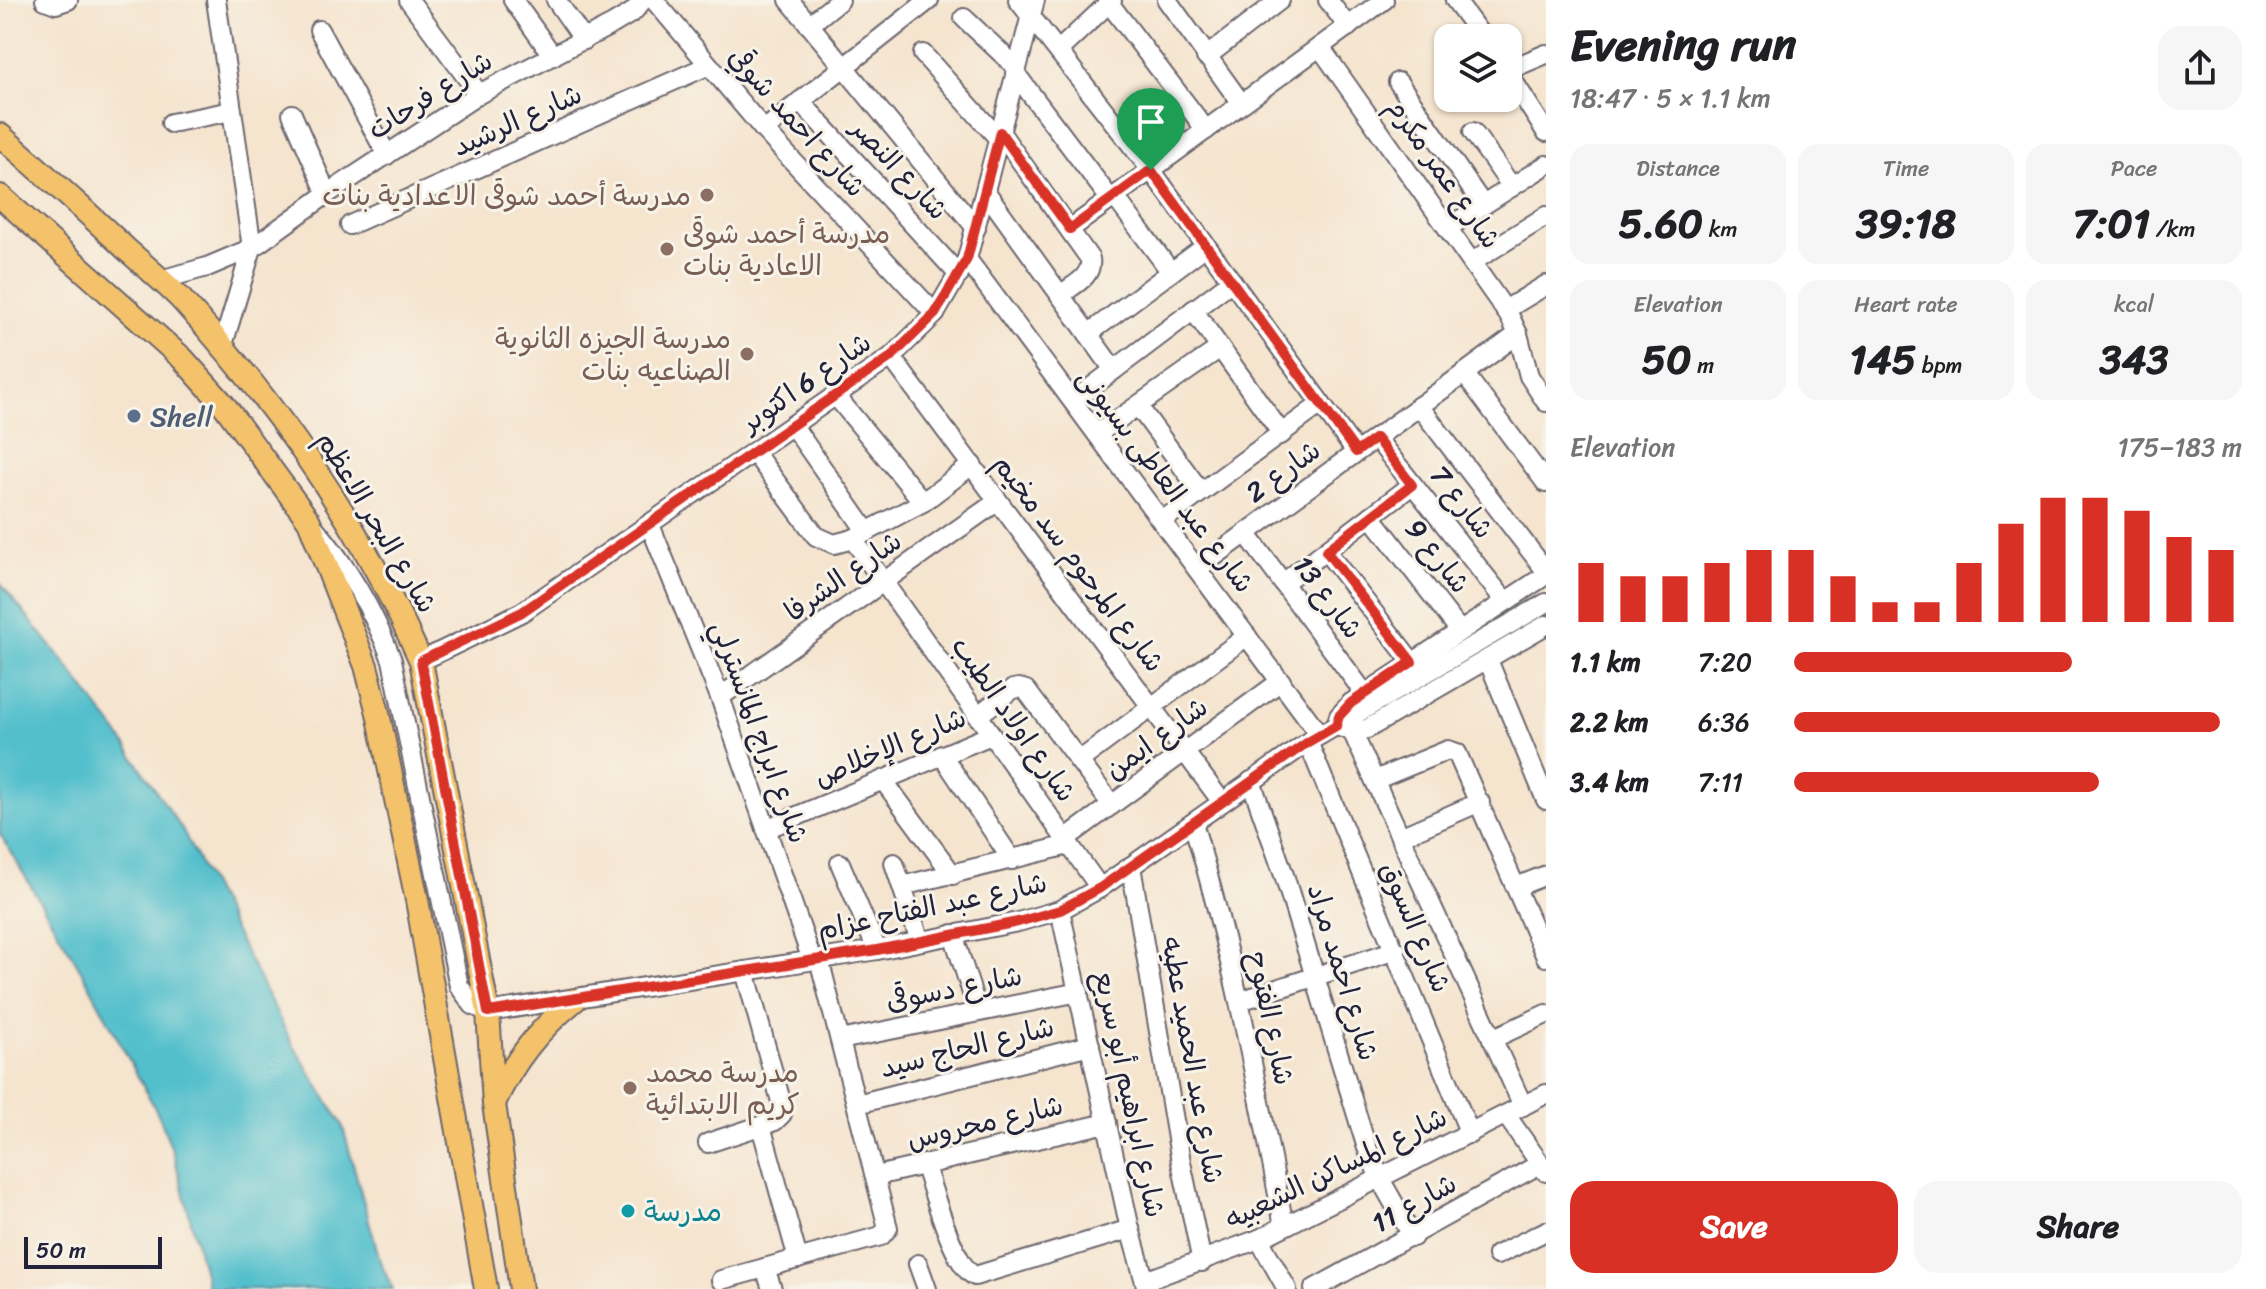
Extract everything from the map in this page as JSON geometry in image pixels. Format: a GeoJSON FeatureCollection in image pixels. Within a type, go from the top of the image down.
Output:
{"type":"FeatureCollection","features":[{"type":"Feature","properties":{"kind":"main road","name":"شارع البحر الاعظم"},"geometry":{"type":"LineString","coordinates":[[0,135],[178,297],[222,348],[271,407],[316,471],[363,546],[403,620],[421,661],[488,1012],[494,1104],[521,1289]]}},
{"type":"Feature","properties":{"kind":"main road","name":"شارع البحر الاعظم"},"geometry":{"type":"LineString","coordinates":[[0,196],[194,370],[309,521],[366,666],[378,713],[417,900],[486,1289]]}},
{"type":"Feature","properties":{"kind":"main road"},"geometry":{"type":"LineString","coordinates":[[494,1104],[508,1074],[527,1046],[549,1021],[575,1000]]}},
{"type":"Feature","properties":{"kind":"street"},"geometry":{"type":"LineString","coordinates":[[216,0],[252,248],[222,348]]}},
{"type":"Feature","properties":{"kind":"street"},"geometry":{"type":"LineString","coordinates":[[409,0],[479,94]]}},
{"type":"Feature","properties":{"kind":"street"},"geometry":{"type":"LineString","coordinates":[[513,0],[553,56]]}},
{"type":"Feature","properties":{"kind":"street"},"geometry":{"type":"LineString","coordinates":[[556,0],[584,40]]}},
{"type":"Feature","properties":{"kind":"street","name":"شارع فرحات"},"geometry":{"type":"LineString","coordinates":[[160,280],[207,267],[252,248],[327,194],[479,94],[633,12],[643,0]]}},
{"type":"Feature","properties":{"kind":"street","name":"شارع احمد شوقي"},"geometry":{"type":"LineString","coordinates":[[654,0],[764,130],[935,314]]}},
{"type":"Feature","properties":{"kind":"street"},"geometry":{"type":"LineString","coordinates":[[790,0],[976,228]]}},
{"type":"Feature","properties":{"kind":"street"},"geometry":{"type":"LineString","coordinates":[[809,25],[840,0]]}},
{"type":"Feature","properties":{"kind":"street"},"geometry":{"type":"LineString","coordinates":[[764,130],[929,0]]}},
{"type":"Feature","properties":{"kind":"street"},"geometry":{"type":"LineString","coordinates":[[1167,0],[1241,103]]}},
{"type":"Feature","properties":{"kind":"street"},"geometry":{"type":"LineString","coordinates":[[1206,57],[1280,0]]}},
{"type":"Feature","properties":{"kind":"street"},"geometry":{"type":"LineString","coordinates":[[1328,0],[1348,27]]}},
{"type":"Feature","properties":{"kind":"street"},"geometry":{"type":"LineString","coordinates":[[1070,229],[1384,0]]}},
{"type":"Feature","properties":{"kind":"street"},"geometry":{"type":"LineString","coordinates":[[1455,0],[1473,24]]}},
{"type":"Feature","properties":{"kind":"street"},"geometry":{"type":"LineString","coordinates":[[1059,50],[1111,1],[1206,130]]}},
{"type":"Feature","properties":{"kind":"street"},"geometry":{"type":"LineString","coordinates":[[1027,5],[1356,452]]}},
{"type":"Feature","properties":{"kind":"street","name":"شارع 6 اكتوبر"},"geometry":{"type":"LineString","coordinates":[[421,661],[522,612],[891,357],[935,314],[963,267],[976,228],[1016,70],[1027,5]]}},
{"type":"Feature","properties":{"kind":"street"},"geometry":{"type":"LineString","coordinates":[[964,18],[1016,70],[1171,272]]}},
{"type":"Feature","properties":{"kind":"street"},"geometry":{"type":"LineString","coordinates":[[319,30],[387,155]]}},
{"type":"Feature","properties":{"kind":"street","name":"شارع عمر مكرم"},"geometry":{"type":"LineString","coordinates":[[1320,47],[1505,310],[1538,372],[1546,402]]}},
{"type":"Feature","properties":{"kind":"street"},"geometry":{"type":"LineString","coordinates":[[923,54],[999,135],[1090,259],[1091,267],[1087,275],[1060,295]]}},
{"type":"Feature","properties":{"kind":"street"},"geometry":{"type":"LineString","coordinates":[[1522,65],[1546,54]]}},
{"type":"Feature","properties":{"kind":"street","name":"شارع الرشيد"},"geometry":{"type":"LineString","coordinates":[[350,225],[707,66]]}},
{"type":"Feature","properties":{"kind":"street"},"geometry":{"type":"LineString","coordinates":[[1398,82],[1483,205]]}},
{"type":"Feature","properties":{"kind":"street"},"geometry":{"type":"LineString","coordinates":[[1522,94],[1546,131]]}},
{"type":"Feature","properties":{"kind":"street","name":"شارع النصر"},"geometry":{"type":"LineString","coordinates":[[800,101],[963,267]]}},
{"type":"Feature","properties":{"kind":"street"},"geometry":{"type":"LineString","coordinates":[[171,123],[232,111]]}},
{"type":"Feature","properties":{"kind":"street"},"geometry":{"type":"LineString","coordinates":[[292,114],[327,194]]}},
{"type":"Feature","properties":{"kind":"street"},"geometry":{"type":"LineString","coordinates":[[1473,132],[1512,187]]}},
{"type":"Feature","properties":{"kind":"street"},"geometry":{"type":"LineString","coordinates":[[1449,227],[1546,165]]}},
{"type":"Feature","properties":{"kind":"street"},"geometry":{"type":"LineString","coordinates":[[986,192],[1114,370]]}},
{"type":"Feature","properties":{"kind":"street"},"geometry":{"type":"LineString","coordinates":[[1472,262],[1546,216]]}},
{"type":"Feature","properties":{"kind":"street"},"geometry":{"type":"LineString","coordinates":[[1088,334],[1206,246]]}},
{"type":"Feature","properties":{"kind":"street","name":"شارع عبد العاطى بسيونى"},"geometry":{"type":"LineString","coordinates":[[963,267],[1073,401],[1281,681],[1329,733]]}},
{"type":"Feature","properties":{"kind":"street"},"geometry":{"type":"LineString","coordinates":[[1073,401],[1232,281]]}},
{"type":"Feature","properties":{"kind":"street"},"geometry":{"type":"LineString","coordinates":[[1505,310],[1546,285]]}},
{"type":"Feature","properties":{"kind":"street"},"geometry":{"type":"LineString","coordinates":[[1193,310],[1282,434]]}},
{"type":"Feature","properties":{"kind":"street","name":"شارع 2"},"geometry":{"type":"LineString","coordinates":[[1197,569],[1518,334]]}},
{"type":"Feature","properties":{"kind":"street"},"geometry":{"type":"LineString","coordinates":[[1097,434],[1220,348]]}},
{"type":"Feature","properties":{"kind":"street","name":"شارع المرحوم سد مخيم"},"geometry":{"type":"LineString","coordinates":[[891,357],[1222,802]]}},
{"type":"Feature","properties":{"kind":"street"},"geometry":{"type":"LineString","coordinates":[[1464,373],[1546,483]]}},
{"type":"Feature","properties":{"kind":"street"},"geometry":{"type":"LineString","coordinates":[[836,396],[923,502]]}},
{"type":"Feature","properties":{"kind":"street"},"geometry":{"type":"LineString","coordinates":[[1162,521],[1321,404]]}},
{"type":"Feature","properties":{"kind":"street"},"geometry":{"type":"LineString","coordinates":[[1138,406],[1201,492]]}},
{"type":"Feature","properties":{"kind":"street"},"geometry":{"type":"LineString","coordinates":[[1419,406],[1546,573]]}},
{"type":"Feature","properties":{"kind":"street","name":"شارع اولاد الطيب"},"geometry":{"type":"LineString","coordinates":[[793,426],[860,535],[882,583],[1100,888]]}},
{"type":"Feature","properties":{"kind":"street","name":"شارع 7"},"geometry":{"type":"LineString","coordinates":[[1376,438],[1505,601]]}},
{"type":"Feature","properties":{"kind":"street"},"geometry":{"type":"LineString","coordinates":[[754,452],[816,536],[834,544],[860,535],[923,502],[972,465]]}},
{"type":"Feature","properties":{"kind":"street"},"geometry":{"type":"LineString","coordinates":[[1283,583],[1412,485]]}},
{"type":"Feature","properties":{"kind":"street","name":"شارع الشرفا"},"geometry":{"type":"LineString","coordinates":[[720,697],[998,501]]}},
{"type":"Feature","properties":{"kind":"street","name":"شارع 9"},"geometry":{"type":"LineString","coordinates":[[1371,516],[1460,631]]}},
{"type":"Feature","properties":{"kind":"street"},"geometry":{"type":"LineString","coordinates":[[309,521],[359,585],[392,660],[459,986],[473,1005],[488,1012]]}},
{"type":"Feature","properties":{"kind":"street","name":"شارع ابراج المانسترلي"},"geometry":{"type":"LineString","coordinates":[[650,525],[720,697],[815,960],[840,1040],[888,1223],[881,1236],[798,1259]]}},
{"type":"Feature","properties":{"kind":"street","name":"شارع 13"},"geometry":{"type":"LineString","coordinates":[[1246,533],[1366,700]]}},
{"type":"Feature","properties":{"kind":"street"},"geometry":{"type":"LineString","coordinates":[[1326,551],[1412,662]]}},
{"type":"Feature","properties":{"kind":"street","name":"شارع عبد الفتاح عزام"},"geometry":{"type":"LineString","coordinates":[[488,1012],[877,950],[1018,922],[1060,910],[1100,888],[1251,781],[1329,733],[1412,662],[1546,573]]}},
{"type":"Feature","properties":{"kind":"street"},"geometry":{"type":"LineString","coordinates":[[1366,700],[1546,603]]}},
{"type":"Feature","properties":{"kind":"street","name":"شارع عبد الفتاح عزام"},"geometry":{"type":"LineString","coordinates":[[1329,733],[1367,729],[1546,625]]}},
{"type":"Feature","properties":{"kind":"street"},"geometry":{"type":"LineString","coordinates":[[1079,761],[1247,636]]}},
{"type":"Feature","properties":{"kind":"street"},"geometry":{"type":"LineString","coordinates":[[1488,660],[1546,800]]}},
{"type":"Feature","properties":{"kind":"street","name":"شارع ايمن"},"geometry":{"type":"LineString","coordinates":[[1067,842],[1112,805],[1281,681]]}},
{"type":"Feature","properties":{"kind":"street"},"geometry":{"type":"LineString","coordinates":[[977,716],[1013,689],[1023,689],[1112,805]]}},
{"type":"Feature","properties":{"kind":"street"},"geometry":{"type":"LineString","coordinates":[[1329,733],[1375,780],[1523,1106]]}},
{"type":"Feature","properties":{"kind":"street","name":"شارع السوق"},"geometry":{"type":"LineString","coordinates":[[1329,733],[1396,950],[1470,1134]]}},
{"type":"Feature","properties":{"kind":"street","name":"شارع الإخلاص"},"geometry":{"type":"LineString","coordinates":[[766,829],[991,735]]}},
{"type":"Feature","properties":{"kind":"street"},"geometry":{"type":"LineString","coordinates":[[1375,780],[1448,750],[1461,757],[1546,957]]}},
{"type":"Feature","properties":{"kind":"street"},"geometry":{"type":"LineString","coordinates":[[942,755],[1012,860]]}},
{"type":"Feature","properties":{"kind":"street"},"geometry":{"type":"LineString","coordinates":[[883,780],[953,875]]}},
{"type":"Feature","properties":{"kind":"street","name":"شارع احمد مراد"},"geometry":{"type":"LineString","coordinates":[[1251,781],[1316,977],[1354,1109],[1380,1179],[1413,1237]]}},
{"type":"Feature","properties":{"kind":"street"},"geometry":{"type":"LineString","coordinates":[[1400,837],[1480,802]]}},
{"type":"Feature","properties":{"kind":"street","name":"شارع الفتوح"},"geometry":{"type":"LineString","coordinates":[[1193,823],[1219,910],[1240,1001],[1284,1226]]}},
{"type":"Feature","properties":{"kind":"street"},"geometry":{"type":"LineString","coordinates":[[902,886],[1012,860],[1067,842]]}},
{"type":"Feature","properties":{"kind":"street"},"geometry":{"type":"LineString","coordinates":[[840,863],[877,950]]}},
{"type":"Feature","properties":{"kind":"street"},"geometry":{"type":"LineString","coordinates":[[894,863],[920,941]]}},
{"type":"Feature","properties":{"kind":"street","name":"شارع عبد الحميد عطيه"},"geometry":{"type":"LineString","coordinates":[[1131,866],[1202,1262]]}},
{"type":"Feature","properties":{"kind":"street"},"geometry":{"type":"LineString","coordinates":[[1516,887],[1546,875]]}},
{"type":"Feature","properties":{"kind":"street","name":"شارع ابراهيم أبو سريع"},"geometry":{"type":"LineString","coordinates":[[1060,910],[1130,1229],[1147,1286]]}},
{"type":"Feature","properties":{"kind":"street"},"geometry":{"type":"LineString","coordinates":[[953,934],[978,1012]]}},
{"type":"Feature","properties":{"kind":"street"},"geometry":{"type":"LineString","coordinates":[[1240,1001],[1396,950]]}},
{"type":"Feature","properties":{"kind":"street"},"geometry":{"type":"LineString","coordinates":[[708,1143],[761,1126],[779,1118],[783,1110],[745,971]]}},
{"type":"Feature","properties":{"kind":"street","name":"شارع دسوقى"},"geometry":{"type":"LineString","coordinates":[[840,1040],[1079,992]]}},
{"type":"Feature","properties":{"kind":"street"},"geometry":{"type":"LineString","coordinates":[[1492,1039],[1546,1014]]}},
{"type":"Feature","properties":{"kind":"street","name":"شارع الحاج سيد"},"geometry":{"type":"LineString","coordinates":[[857,1104],[1090,1045]]}},
{"type":"Feature","properties":{"kind":"street","name":"شارع المساكن الشعبيه"},"geometry":{"type":"LineString","coordinates":[[1147,1286],[1259,1239],[1546,1094]]}},
{"type":"Feature","properties":{"kind":"street"},"geometry":{"type":"LineString","coordinates":[[1506,1115],[1543,1168]]}},
{"type":"Feature","properties":{"kind":"street","name":"شارع محروس"},"geometry":{"type":"LineString","coordinates":[[876,1176],[1107,1123]]}},
{"type":"Feature","properties":{"kind":"street"},"geometry":{"type":"LineString","coordinates":[[721,1280],[798,1259],[761,1126]]}},
{"type":"Feature","properties":{"kind":"street"},"geometry":{"type":"LineString","coordinates":[[924,1164],[953,1245],[966,1271],[975,1276],[1130,1229]]}},
{"type":"Feature","properties":{"kind":"street","name":"شارع 11"},"geometry":{"type":"LineString","coordinates":[[1314,1289],[1543,1168]]}},
{"type":"Feature","properties":{"kind":"street"},"geometry":{"type":"LineString","coordinates":[[1497,1255],[1546,1231]]}},
{"type":"Feature","properties":{"kind":"street"},"geometry":{"type":"LineString","coordinates":[[1259,1239],[1287,1289]]}},
{"type":"Feature","properties":{"kind":"street"},"geometry":{"type":"LineString","coordinates":[[918,1264],[927,1289]]}},
{"type":"Feature","properties":{"kind":"street"},"geometry":{"type":"LineString","coordinates":[[765,1268],[772,1289]]}},
{"type":"Feature","properties":{"kind":"water"},"geometry":{"type":"Polygon","coordinates":[[[0,583],[119,735],[183,831],[292,1043],[342,1124],[381,1264],[393,1289],[208,1289],[174,1155],[159,1116],[86,979],[0,834],[0,583]]]}},
{"type":"Feature","properties":{"kind":"place","name":"مدرسة أحمد شوقى الاعدادية بنات"},"geometry":{"type":"Point","coordinates":[707,195]}},
{"type":"Feature","properties":{"kind":"place","name":"مدرسة أحمد شوقى الاعادية بنات"},"geometry":{"type":"Point","coordinates":[667,249]}},
{"type":"Feature","properties":{"kind":"place","name":"مدرسة الجيزه الثانوية الصناعيه بنات"},"geometry":{"type":"Point","coordinates":[747,354]}},
{"type":"Feature","properties":{"kind":"place","name":"Shell"},"geometry":{"type":"Point","coordinates":[134,416]}},
{"type":"Feature","properties":{"kind":"place","name":"مدرسة محمد كريم الابتدائية"},"geometry":{"type":"Point","coordinates":[630,1088]}},
{"type":"Feature","properties":{"kind":"place","name":"مدرسة"},"geometry":{"type":"Point","coordinates":[628,1211]}},
{"type":"Feature","properties":{"kind":"route"},"geometry":{"type":"LineString","coordinates":[[1000,132],[1070,229],[1151,170],[1356,452],[1376,438],[1412,485],[1326,551],[1412,662],[1344,709],[1336,726],[1308,742],[1100,888],[1060,910],[1018,922],[877,950],[488,1012],[421,661],[522,612],[891,357],[935,314],[967,259],[1000,132]]}}]}
